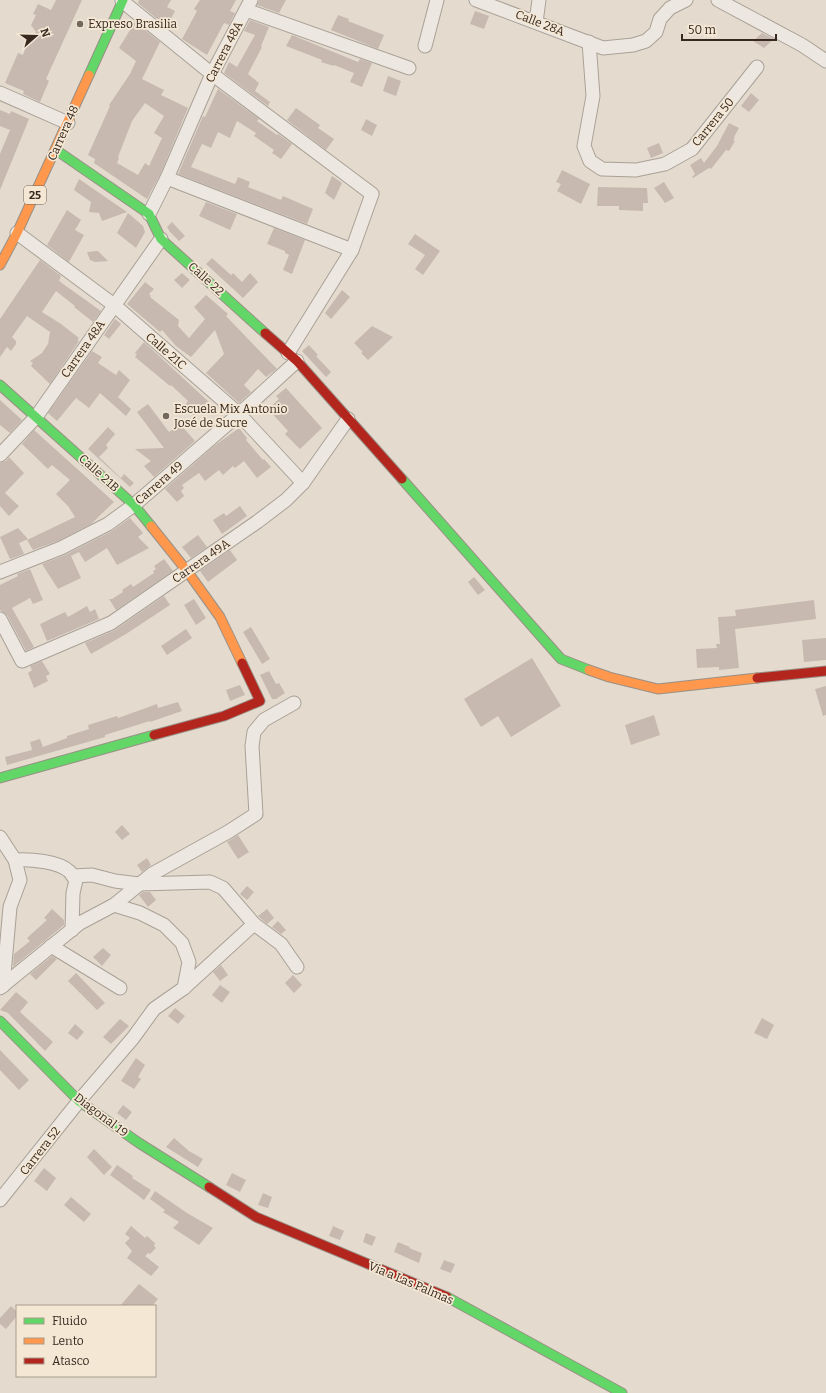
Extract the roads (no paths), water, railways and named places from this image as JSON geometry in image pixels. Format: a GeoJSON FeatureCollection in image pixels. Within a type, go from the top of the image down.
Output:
{"type":"FeatureCollection","features":[{"type":"Feature","properties":{"kind":"main road","name":"Carrera 48"},"geometry":{"type":"LineString","coordinates":[[0,265],[17,233],[56,150],[122,1]]}},
{"type":"Feature","properties":{"kind":"main road","name":"Calle 22"},"geometry":{"type":"LineString","coordinates":[[56,150],[149,214],[161,238],[292,357],[562,659],[609,677],[658,689],[826,671]]}},
{"type":"Feature","properties":{"kind":"main road","name":"Calle 21B"},"geometry":{"type":"LineString","coordinates":[[0,385],[134,505],[187,571],[220,617],[260,701],[224,716],[0,778]]}},
{"type":"Feature","properties":{"kind":"main road","name":"Diagonal 19"},"geometry":{"type":"LineString","coordinates":[[0,1020],[79,1101],[139,1143],[197,1179]]}},
{"type":"Feature","properties":{"kind":"main road","name":"Via a Las Palmas"},"geometry":{"type":"LineString","coordinates":[[197,1179],[256,1217],[451,1299],[622,1393]]}},
{"type":"Feature","properties":{"kind":"street"},"geometry":{"type":"LineString","coordinates":[[425,46],[437,0]]}},
{"type":"Feature","properties":{"kind":"street","name":"Calle 28A"},"geometry":{"type":"LineString","coordinates":[[476,0],[603,48],[633,45],[646,41],[656,32],[660,19],[670,8],[686,0]]}},
{"type":"Feature","properties":{"kind":"street"},"geometry":{"type":"LineString","coordinates":[[536,22],[539,0]]}},
{"type":"Feature","properties":{"kind":"street"},"geometry":{"type":"LineString","coordinates":[[718,0],[802,45],[826,61]]}},
{"type":"Feature","properties":{"kind":"street"},"geometry":{"type":"LineString","coordinates":[[122,1],[212,74]]}},
{"type":"Feature","properties":{"kind":"street"},"geometry":{"type":"LineString","coordinates":[[248,5],[409,68]]}},
{"type":"Feature","properties":{"kind":"street","name":"Carrera 48A"},"geometry":{"type":"LineString","coordinates":[[149,214],[167,178],[212,74],[248,5]]}},
{"type":"Feature","properties":{"kind":"street","name":"Carrera 50"},"geometry":{"type":"LineString","coordinates":[[589,42],[593,96],[584,146],[590,161],[602,169],[636,170],[665,164],[692,149],[757,67]]}},
{"type":"Feature","properties":{"kind":"street","name":"Carrera 49"},"geometry":{"type":"LineString","coordinates":[[0,572],[61,548],[108,524],[134,505],[239,414],[292,357],[352,250],[372,194],[212,74]]}},
{"type":"Feature","properties":{"kind":"street"},"geometry":{"type":"LineString","coordinates":[[0,93],[68,123]]}},
{"type":"Feature","properties":{"kind":"street"},"geometry":{"type":"LineString","coordinates":[[167,178],[352,250]]}},
{"type":"Feature","properties":{"kind":"street","name":"Calle 21C"},"geometry":{"type":"LineString","coordinates":[[17,233],[114,305],[239,414],[303,483]]}},
{"type":"Feature","properties":{"kind":"street","name":"Carrera 48A"},"geometry":{"type":"LineString","coordinates":[[0,455],[36,417],[161,238]]}},
{"type":"Feature","properties":{"kind":"street","name":"Carrera 49A"},"geometry":{"type":"LineString","coordinates":[[0,620],[22,662],[111,624],[286,500],[303,483],[348,419]]}},
{"type":"Feature","properties":{"kind":"street"},"geometry":{"type":"LineString","coordinates":[[1,987],[80,923],[114,905],[152,874],[228,832],[256,814],[252,746],[254,732],[264,720],[294,703]]}},
{"type":"Feature","properties":{"kind":"street"},"geometry":{"type":"LineString","coordinates":[[0,837],[15,860],[20,880],[10,907],[4,914],[1,987]]}},
{"type":"Feature","properties":{"kind":"street"},"geometry":{"type":"LineString","coordinates":[[15,860],[30,859],[52,863],[69,871],[76,880],[71,912],[72,930]]}},
{"type":"Feature","properties":{"kind":"street"},"geometry":{"type":"LineString","coordinates":[[73,876],[92,875],[115,881],[139,884],[210,882],[223,888],[254,924],[281,944],[297,967]]}},
{"type":"Feature","properties":{"kind":"street"},"geometry":{"type":"LineString","coordinates":[[114,905],[140,913],[164,926],[182,943],[189,962],[184,988]]}},
{"type":"Feature","properties":{"kind":"street","name":"Carrera 52"},"geometry":{"type":"LineString","coordinates":[[2,1193],[133,1038],[154,1009],[184,988],[254,924]]}},
{"type":"Feature","properties":{"kind":"street"},"geometry":{"type":"LineString","coordinates":[[51,946],[120,988]]}},
{"type":"Feature","properties":{"kind":"place","name":"Expreso Brasilia"},"geometry":{"type":"Point","coordinates":[80,24]}},
{"type":"Feature","properties":{"kind":"place","name":"Escuela Mix Antonio José de Sucre"},"geometry":{"type":"Point","coordinates":[166,416]}}]}
